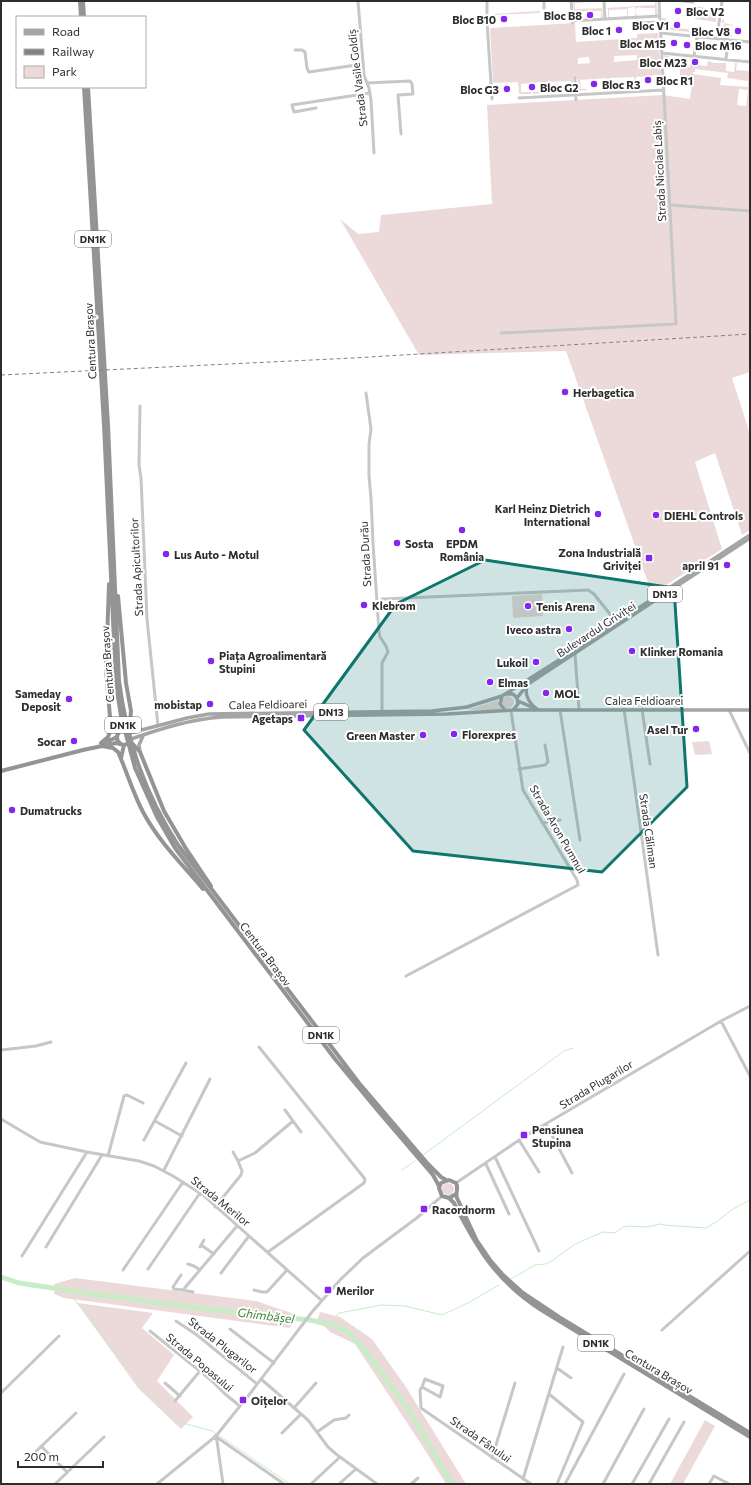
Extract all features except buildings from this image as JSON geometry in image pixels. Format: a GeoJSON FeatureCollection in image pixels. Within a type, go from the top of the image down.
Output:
{"type":"FeatureCollection","features":[{"type":"Feature","properties":{"kind":"highway"},"geometry":{"type":"LineString","coordinates":[[80,1],[80,16]]}},
{"type":"Feature","properties":{"kind":"highway"},"geometry":{"type":"LineString","coordinates":[[83,1],[84,16]]}},
{"type":"Feature","properties":{"kind":"highway","name":"Centura Brașov"},"geometry":{"type":"LineString","coordinates":[[84,88],[100,315]]}},
{"type":"Feature","properties":{"kind":"highway","name":"Centura Brașov"},"geometry":{"type":"LineString","coordinates":[[88,88],[106,425],[116,684],[120,716],[132,758],[157,817],[168,837],[335,1059],[433,1175],[440,1186],[439,1191],[442,1196]]}},
{"type":"Feature","properties":{"kind":"highway"},"geometry":{"type":"LineString","coordinates":[[112,575],[118,602],[126,684],[131,711],[129,732],[131,740],[140,752],[164,811],[224,911]]}},
{"type":"Feature","properties":{"kind":"highway","name":"DN1K"},"geometry":{"type":"LineString","coordinates":[[111,720],[106,679],[108,589],[112,575]]}},
{"type":"Feature","properties":{"kind":"highway"},"geometry":{"type":"LineString","coordinates":[[111,720],[122,744],[121,759]]}},
{"type":"Feature","properties":{"kind":"highway"},"geometry":{"type":"LineString","coordinates":[[111,720],[110,734],[102,745],[113,748],[118,752],[136,798],[160,839],[171,854],[224,911]]}},
{"type":"Feature","properties":{"kind":"highway","name":"DN13"},"geometry":{"type":"LineString","coordinates":[[102,745],[118,735],[122,730],[129,732]]}},
{"type":"Feature","properties":{"kind":"highway","name":"DN13"},"geometry":{"type":"LineString","coordinates":[[1,771],[102,745],[116,743],[122,744],[131,740]]}},
{"type":"Feature","properties":{"kind":"highway","name":"Centura Brașov"},"geometry":{"type":"LineString","coordinates":[[224,911],[359,1083],[428,1164],[440,1176],[446,1180],[451,1180],[456,1183],[458,1189],[456,1194],[468,1223],[480,1246],[503,1275],[518,1289],[559,1316],[750,1433]]}},
{"type":"Feature","properties":{"kind":"highway"},"geometry":{"type":"LineString","coordinates":[[440,1186],[446,1180]]}},
{"type":"Feature","properties":{"kind":"highway"},"geometry":{"type":"LineString","coordinates":[[442,1196],[450,1198],[456,1194]]}},
{"type":"Feature","properties":{"kind":"highway","name":"Centura Brașov"},"geometry":{"type":"LineString","coordinates":[[450,1198],[472,1239],[489,1263],[520,1295],[549,1315],[750,1437]]}},
{"type":"Feature","properties":{"kind":"main road","name":"Bulevardul Griviței"},"geometry":{"type":"LineString","coordinates":[[503,695],[617,623],[750,535]]}},
{"type":"Feature","properties":{"kind":"main road","name":"Bulevardul Griviței"},"geometry":{"type":"LineString","coordinates":[[517,700],[528,684],[750,538]]}},
{"type":"Feature","properties":{"kind":"main road"},"geometry":{"type":"LineString","coordinates":[[528,684],[526,690],[528,699],[538,710]]}},
{"type":"Feature","properties":{"kind":"main road","name":"Calea Feldioarei"},"geometry":{"type":"LineString","coordinates":[[129,732],[187,718],[221,714],[382,712],[457,709],[478,705],[503,695],[513,694],[517,700],[538,710]]}},
{"type":"Feature","properties":{"kind":"main road"},"geometry":{"type":"LineString","coordinates":[[503,695],[500,704],[504,710]]}},
{"type":"Feature","properties":{"kind":"main road","name":"DN13"},"geometry":{"type":"LineString","coordinates":[[512,711],[517,706],[517,700]]}},
{"type":"Feature","properties":{"kind":"main road","name":"Calea Feldioarei"},"geometry":{"type":"LineString","coordinates":[[131,740],[188,722],[222,717],[440,714],[504,710],[579,709],[750,710]]}},
{"type":"Feature","properties":{"kind":"main road"},"geometry":{"type":"LineString","coordinates":[[131,711],[133,724],[142,730]]}},
{"type":"Feature","properties":{"kind":"main road"},"geometry":{"type":"LineString","coordinates":[[140,752],[139,742],[144,735]]}},
{"type":"Feature","properties":{"kind":"street","name":"Strada Vasile Goldiș"},"geometry":{"type":"LineString","coordinates":[[358,1],[364,75],[370,93],[374,153]]}},
{"type":"Feature","properties":{"kind":"street"},"geometry":{"type":"LineString","coordinates":[[487,1],[492,99]]}},
{"type":"Feature","properties":{"kind":"street"},"geometry":{"type":"LineString","coordinates":[[544,1],[544,8]]}},
{"type":"Feature","properties":{"kind":"street"},"geometry":{"type":"LineString","coordinates":[[571,1],[572,22],[660,16]]}},
{"type":"Feature","properties":{"kind":"street"},"geometry":{"type":"LineString","coordinates":[[604,1],[605,19]]}},
{"type":"Feature","properties":{"kind":"street","name":"Strada Nicolae Labiș"},"geometry":{"type":"LineString","coordinates":[[501,333],[676,324],[659,1]]}},
{"type":"Feature","properties":{"kind":"street"},"geometry":{"type":"LineString","coordinates":[[683,1],[693,1]]}},
{"type":"Feature","properties":{"kind":"street"},"geometry":{"type":"LineString","coordinates":[[718,38],[722,1]]}},
{"type":"Feature","properties":{"kind":"street"},"geometry":{"type":"LineString","coordinates":[[639,29],[638,23],[660,22]]}},
{"type":"Feature","properties":{"kind":"street"},"geometry":{"type":"LineString","coordinates":[[661,33],[750,42]]}},
{"type":"Feature","properties":{"kind":"street"},"geometry":{"type":"LineString","coordinates":[[694,56],[697,36]]}},
{"type":"Feature","properties":{"kind":"street"},"geometry":{"type":"LineString","coordinates":[[726,60],[728,39]]}},
{"type":"Feature","properties":{"kind":"street"},"geometry":{"type":"LineString","coordinates":[[294,50],[302,50],[305,52],[309,72],[363,64]]}},
{"type":"Feature","properties":{"kind":"street"},"geometry":{"type":"LineString","coordinates":[[662,53],[750,62]]}},
{"type":"Feature","properties":{"kind":"street"},"geometry":{"type":"LineString","coordinates":[[575,78],[576,100]]}},
{"type":"Feature","properties":{"kind":"street"},"geometry":{"type":"LineString","coordinates":[[367,83],[410,81],[412,84],[413,94],[398,95],[401,134]]}},
{"type":"Feature","properties":{"kind":"street"},"geometry":{"type":"LineString","coordinates":[[519,98],[664,90]]}},
{"type":"Feature","properties":{"kind":"street"},"geometry":{"type":"LineString","coordinates":[[316,108],[294,112],[292,105],[370,93]]}},
{"type":"Feature","properties":{"kind":"street"},"geometry":{"type":"LineString","coordinates":[[670,205],[750,211]]}},
{"type":"Feature","properties":{"kind":"street","name":"Strada Durău"},"geometry":{"type":"LineString","coordinates":[[366,393],[371,429],[369,444],[369,476],[379,632],[388,652],[382,664],[382,712]]}},
{"type":"Feature","properties":{"kind":"street","name":"Strada Apicultorilor"},"geometry":{"type":"LineString","coordinates":[[140,406],[140,465],[148,619],[158,726]]}},
{"type":"Feature","properties":{"kind":"street","name":"Bulevardul Griviței"},"geometry":{"type":"LineString","coordinates":[[382,599],[588,590],[594,594],[617,623]]}},
{"type":"Feature","properties":{"kind":"street"},"geometry":{"type":"LineString","coordinates":[[575,654],[579,709]]}},
{"type":"Feature","properties":{"kind":"street","name":"Strada Căliman"},"geometry":{"type":"LineString","coordinates":[[624,709],[658,955]]}},
{"type":"Feature","properties":{"kind":"street"},"geometry":{"type":"LineString","coordinates":[[642,709],[650,764]]}},
{"type":"Feature","properties":{"kind":"street"},"geometry":{"type":"LineString","coordinates":[[560,710],[580,840]]}},
{"type":"Feature","properties":{"kind":"street"},"geometry":{"type":"LineString","coordinates":[[729,710],[750,753]]}},
{"type":"Feature","properties":{"kind":"street","name":"Strada Aron Pumnul"},"geometry":{"type":"LineString","coordinates":[[406,976],[578,885],[577,880],[523,790],[512,711]]}},
{"type":"Feature","properties":{"kind":"street"},"geometry":{"type":"LineString","coordinates":[[519,769],[545,764],[548,762],[545,745]]}},
{"type":"Feature","properties":{"kind":"street"},"geometry":{"type":"LineString","coordinates":[[542,823],[560,820]]}},
{"type":"Feature","properties":{"kind":"street","name":"Strada Plugarilor"},"geometry":{"type":"LineString","coordinates":[[456,1183],[546,1124],[721,1021],[750,1006]]}},
{"type":"Feature","properties":{"kind":"street"},"geometry":{"type":"LineString","coordinates":[[721,1021],[750,1076]]}},
{"type":"Feature","properties":{"kind":"street"},"geometry":{"type":"LineString","coordinates":[[1,1050],[36,1046],[51,1042]]}},
{"type":"Feature","properties":{"kind":"street"},"geometry":{"type":"LineString","coordinates":[[259,1047],[365,1178],[364,1183],[268,1252]]}},
{"type":"Feature","properties":{"kind":"street"},"geometry":{"type":"LineString","coordinates":[[144,1140],[186,1063]]}},
{"type":"Feature","properties":{"kind":"street"},"geometry":{"type":"LineString","coordinates":[[164,1170],[210,1079]]}},
{"type":"Feature","properties":{"kind":"street"},"geometry":{"type":"LineString","coordinates":[[108,1156],[124,1096],[127,1095],[143,1103]]}},
{"type":"Feature","properties":{"kind":"street"},"geometry":{"type":"LineString","coordinates":[[285,1110],[301,1132]]}},
{"type":"Feature","properties":{"kind":"street","name":"Strada Merilor"},"geometry":{"type":"LineString","coordinates":[[1,1119],[40,1142],[139,1161],[164,1170],[200,1193],[322,1300]]}},
{"type":"Feature","properties":{"kind":"street"},"geometry":{"type":"LineString","coordinates":[[155,1121],[182,1136]]}},
{"type":"Feature","properties":{"kind":"street"},"geometry":{"type":"LineString","coordinates":[[238,1161],[255,1152],[293,1121]]}},
{"type":"Feature","properties":{"kind":"street"},"geometry":{"type":"LineString","coordinates":[[546,1124],[572,1173]]}},
{"type":"Feature","properties":{"kind":"street"},"geometry":{"type":"LineString","coordinates":[[520,1140],[539,1172]]}},
{"type":"Feature","properties":{"kind":"street"},"geometry":{"type":"LineString","coordinates":[[22,1256],[86,1152]]}},
{"type":"Feature","properties":{"kind":"street"},"geometry":{"type":"LineString","coordinates":[[215,1207],[242,1175],[242,1171],[233,1152]]}},
{"type":"Feature","properties":{"kind":"street"},"geometry":{"type":"LineString","coordinates":[[46,1247],[102,1155]]}},
{"type":"Feature","properties":{"kind":"street"},"geometry":{"type":"LineString","coordinates":[[495,1157],[539,1251]]}},
{"type":"Feature","properties":{"kind":"street"},"geometry":{"type":"LineString","coordinates":[[486,1164],[509,1214]]}},
{"type":"Feature","properties":{"kind":"street"},"geometry":{"type":"LineString","coordinates":[[123,1270],[183,1182]]}},
{"type":"Feature","properties":{"kind":"street"},"geometry":{"type":"LineString","coordinates":[[148,1269],[200,1193]]}},
{"type":"Feature","properties":{"kind":"street","name":"Strada Plugarilor"},"geometry":{"type":"LineString","coordinates":[[157,1484],[219,1432],[274,1363],[303,1323],[340,1280],[363,1258],[418,1217],[442,1196]]}},
{"type":"Feature","properties":{"kind":"street"},"geometry":{"type":"LineString","coordinates":[[183,1290],[237,1226]]}},
{"type":"Feature","properties":{"kind":"street"},"geometry":{"type":"LineString","coordinates":[[221,1272],[249,1236]]}},
{"type":"Feature","properties":{"kind":"street"},"geometry":{"type":"LineString","coordinates":[[204,1240],[200,1246],[214,1254]]}},
{"type":"Feature","properties":{"kind":"street"},"geometry":{"type":"LineString","coordinates":[[662,1330],[750,1251]]}},
{"type":"Feature","properties":{"kind":"street"},"geometry":{"type":"LineString","coordinates":[[188,1264],[200,1270]]}},
{"type":"Feature","properties":{"kind":"street"},"geometry":{"type":"LineString","coordinates":[[254,1290],[267,1292],[287,1270]]}},
{"type":"Feature","properties":{"kind":"street"},"geometry":{"type":"LineString","coordinates":[[181,1275],[173,1288],[193,1292]]}},
{"type":"Feature","properties":{"kind":"street","name":"Strada Plugarilor"},"geometry":{"type":"LineString","coordinates":[[176,1321],[257,1384]]}},
{"type":"Feature","properties":{"kind":"street","name":"Strada Plugarilor"},"geometry":{"type":"LineString","coordinates":[[230,1329],[274,1363]]}},
{"type":"Feature","properties":{"kind":"street","name":"Strada Popasului"},"geometry":{"type":"LineString","coordinates":[[150,1331],[240,1406]]}},
{"type":"Feature","properties":{"kind":"street"},"geometry":{"type":"LineString","coordinates":[[1,1393],[59,1336]]}},
{"type":"Feature","properties":{"kind":"street"},"geometry":{"type":"LineString","coordinates":[[523,1479],[563,1348]]}},
{"type":"Feature","properties":{"kind":"street"},"geometry":{"type":"LineString","coordinates":[[557,1368],[571,1378]]}},
{"type":"Feature","properties":{"kind":"street"},"geometry":{"type":"LineString","coordinates":[[175,1401],[200,1372]]}},
{"type":"Feature","properties":{"kind":"street"},"geometry":{"type":"LineString","coordinates":[[565,1484],[624,1374]]}},
{"type":"Feature","properties":{"kind":"street"},"geometry":{"type":"LineString","coordinates":[[261,1379],[310,1423],[328,1447],[377,1484]]}},
{"type":"Feature","properties":{"kind":"street"},"geometry":{"type":"LineString","coordinates":[[425,1379],[443,1386],[440,1397],[422,1387],[425,1379]]}},
{"type":"Feature","properties":{"kind":"street"},"geometry":{"type":"LineString","coordinates":[[294,1408],[316,1383]]}},
{"type":"Feature","properties":{"kind":"street"},"geometry":{"type":"LineString","coordinates":[[492,1458],[515,1383]]}},
{"type":"Feature","properties":{"kind":"street"},"geometry":{"type":"LineString","coordinates":[[165,1384],[180,1396]]}},
{"type":"Feature","properties":{"kind":"street","name":"Strada Fânului"},"geometry":{"type":"LineString","coordinates":[[422,1387],[420,1390],[421,1408],[530,1484]]}},
{"type":"Feature","properties":{"kind":"street"},"geometry":{"type":"LineString","coordinates":[[549,1394],[583,1422],[557,1484]]}},
{"type":"Feature","properties":{"kind":"street"},"geometry":{"type":"LineString","coordinates":[[603,1484],[644,1409]]}},
{"type":"Feature","properties":{"kind":"street"},"geometry":{"type":"LineString","coordinates":[[26,1461],[76,1413]]}},
{"type":"Feature","properties":{"kind":"street"},"geometry":{"type":"LineString","coordinates":[[282,1433],[301,1414]]}},
{"type":"Feature","properties":{"kind":"street"},"geometry":{"type":"LineString","coordinates":[[318,1432],[334,1420],[346,1418],[349,1415]]}},
{"type":"Feature","properties":{"kind":"street"},"geometry":{"type":"LineString","coordinates":[[632,1484],[669,1419]]}},
{"type":"Feature","properties":{"kind":"street"},"geometry":{"type":"LineString","coordinates":[[649,1484],[684,1422]]}},
{"type":"Feature","properties":{"kind":"street"},"geometry":{"type":"LineString","coordinates":[[215,1436],[223,1484]]}},
{"type":"Feature","properties":{"kind":"street"},"geometry":{"type":"LineString","coordinates":[[215,1436],[284,1484]]}},
{"type":"Feature","properties":{"kind":"street"},"geometry":{"type":"LineString","coordinates":[[55,1484],[104,1437]]}},
{"type":"Feature","properties":{"kind":"street"},"geometry":{"type":"LineString","coordinates":[[41,1446],[67,1472]]}},
{"type":"Feature","properties":{"kind":"street"},"geometry":{"type":"LineString","coordinates":[[311,1484],[340,1457]]}},
{"type":"Feature","properties":{"kind":"street"},"geometry":{"type":"LineString","coordinates":[[339,1484],[356,1469]]}},
{"type":"Feature","properties":{"kind":"street"},"geometry":{"type":"LineString","coordinates":[[709,1484],[714,1476],[729,1484]]}},
{"type":"Feature","properties":{"kind":"street"},"geometry":{"type":"LineString","coordinates":[[411,1484],[418,1478]]}},
{"type":"Feature","properties":{"kind":"highlighted area"},"geometry":{"type":"Polygon","coordinates":[[[485,560],[674,588],[687,787],[602,872],[413,851],[304,730],[396,604],[485,560]]]}},
{"type":"Feature","properties":{"kind":"green space"},"geometry":{"type":"Polygon","coordinates":[[[573,1],[603,1],[575,3],[575,9],[604,8],[602,9],[603,18],[591,19],[601,18],[601,11],[590,10],[578,12],[578,19],[589,19],[575,20],[573,1]]]}},
{"type":"Feature","properties":{"kind":"green space"},"geometry":{"type":"Polygon","coordinates":[[[656,1],[658,16],[641,16],[655,15],[655,8],[640,7],[635,9],[635,7],[628,8],[628,17],[616,18],[627,16],[627,9],[609,10],[609,17],[614,18],[608,18],[608,9],[606,8],[655,5],[656,1]]]}},
{"type":"Feature","properties":{"kind":"green space"},"geometry":{"type":"Polygon","coordinates":[[[696,6],[717,10],[716,22],[695,19],[696,6]]]}},
{"type":"Feature","properties":{"kind":"green space"},"geometry":{"type":"Polygon","coordinates":[[[540,11],[540,13],[493,14],[540,11]]]}},
{"type":"Feature","properties":{"kind":"green space"},"geometry":{"type":"Polygon","coordinates":[[[662,18],[666,18],[665,27],[689,28],[689,32],[662,29],[662,18]]]}},
{"type":"Feature","properties":{"kind":"green space"},"geometry":{"type":"Polygon","coordinates":[[[575,23],[576,42],[637,38],[637,34],[658,33],[662,85],[655,86],[655,84],[660,84],[659,75],[636,77],[636,86],[641,85],[641,87],[629,87],[634,85],[634,77],[610,78],[610,87],[615,88],[602,89],[602,87],[608,87],[607,78],[580,80],[581,89],[587,90],[578,91],[578,79],[573,79],[574,91],[561,91],[572,90],[571,81],[549,82],[549,91],[559,90],[559,92],[533,94],[533,92],[543,91],[542,82],[521,84],[521,92],[531,92],[531,94],[519,94],[518,82],[493,83],[490,28],[575,23]],[[637,55],[614,56],[614,62],[637,60],[637,55]],[[589,57],[578,58],[578,64],[590,63],[589,57]]]}},
{"type":"Feature","properties":{"kind":"green space"},"geometry":{"type":"Polygon","coordinates":[[[724,23],[733,25],[727,25],[726,33],[732,34],[732,37],[722,36],[724,23]]]}},
{"type":"Feature","properties":{"kind":"green space"},"geometry":{"type":"Polygon","coordinates":[[[664,55],[669,56],[668,62],[685,63],[684,59],[686,58],[685,66],[690,67],[690,64],[707,66],[708,61],[714,63],[726,63],[726,71],[734,72],[735,63],[737,63],[736,70],[750,71],[750,372],[732,378],[750,434],[750,530],[742,535],[715,453],[695,462],[722,549],[652,594],[566,351],[419,355],[340,219],[358,234],[379,232],[381,215],[492,204],[487,105],[663,95],[690,99],[692,82],[680,80],[680,68],[664,67],[664,55]],[[695,69],[693,74],[721,78],[720,85],[748,87],[748,81],[727,78],[728,73],[695,69]],[[739,89],[737,105],[746,106],[748,90],[739,89]]]}},
{"type":"Feature","properties":{"kind":"green space","name":"Tenis Arena"},"geometry":{"type":"Polygon","coordinates":[[[542,594],[543,616],[513,618],[512,596],[542,594]]]}},
{"type":"Feature","properties":{"kind":"green space"},"geometry":{"type":"Polygon","coordinates":[[[506,696],[510,696],[514,702],[510,708],[506,708],[502,704],[502,700],[506,696]]]}},
{"type":"Feature","properties":{"kind":"green space"},"geometry":{"type":"Polygon","coordinates":[[[498,700],[498,705],[502,710],[467,710],[498,700]]]}},
{"type":"Feature","properties":{"kind":"green space"},"geometry":{"type":"Polygon","coordinates":[[[709,741],[712,754],[695,755],[692,742],[709,741]]]}},
{"type":"Feature","properties":{"kind":"green space"},"geometry":{"type":"Polygon","coordinates":[[[446,1183],[450,1183],[454,1189],[450,1195],[446,1195],[442,1191],[442,1187],[446,1183]]]}},
{"type":"Feature","properties":{"kind":"green space"},"geometry":{"type":"Polygon","coordinates":[[[75,1278],[256,1301],[297,1315],[290,1328],[64,1298],[54,1294],[54,1284],[75,1278]]]}},
{"type":"Feature","properties":{"kind":"green space"},"geometry":{"type":"Polygon","coordinates":[[[77,1303],[153,1313],[142,1328],[174,1355],[157,1381],[193,1417],[181,1429],[138,1388],[77,1303]]]}},
{"type":"Feature","properties":{"kind":"green space"},"geometry":{"type":"Polygon","coordinates":[[[320,1312],[340,1317],[372,1339],[406,1387],[466,1484],[446,1484],[355,1344],[330,1332],[324,1326],[316,1324],[320,1312]]]}},
{"type":"Feature","properties":{"kind":"green space"},"geometry":{"type":"Polygon","coordinates":[[[705,1420],[715,1426],[683,1484],[670,1484],[705,1420]]]}},
{"type":"Feature","properties":{"kind":"waterway"},"geometry":{"type":"LineString","coordinates":[[423,1155],[564,1051],[573,1048]]}},
{"type":"Feature","properties":{"kind":"waterway"},"geometry":{"type":"LineString","coordinates":[[402,1170],[415,1161]]}},
{"type":"Feature","properties":{"kind":"waterway"},"geometry":{"type":"LineString","coordinates":[[511,1279],[535,1265],[545,1264],[552,1261],[575,1244],[603,1232],[615,1233],[623,1227],[647,1227],[660,1224],[706,1228],[733,1209],[750,1200]]}},
{"type":"Feature","properties":{"kind":"waterway","name":"Ghimbășel"},"geometry":{"type":"LineString","coordinates":[[1,1277],[19,1283],[100,1295],[215,1310],[310,1320],[329,1324],[346,1331],[369,1356],[408,1409],[452,1484]]}},
{"type":"Feature","properties":{"kind":"waterway"},"geometry":{"type":"LineString","coordinates":[[329,1324],[339,1313],[382,1305],[405,1306],[442,1315],[468,1303],[499,1285]]}},
{"type":"Feature","properties":{"kind":"waterway"},"geometry":{"type":"LineString","coordinates":[[67,1290],[143,1387],[172,1420],[212,1431],[290,1484]]}},
{"type":"Feature","properties":{"kind":"waterway","name":"Ghimbășel"},"geometry":{"type":"LineString","coordinates":[[199,1308],[205,1305]]}},
{"type":"Feature","properties":{"kind":"railway"},"geometry":{"type":"LineString","coordinates":[[1,375],[353,358],[750,334]]}},
{"type":"Feature","properties":{"kind":"place","name":"Bloc V2"},"geometry":{"type":"Point","coordinates":[678,11]}},
{"type":"Feature","properties":{"kind":"place","name":"Bloc B8"},"geometry":{"type":"Point","coordinates":[590,15]}},
{"type":"Feature","properties":{"kind":"place","name":"Bloc B10"},"geometry":{"type":"Point","coordinates":[504,19]}},
{"type":"Feature","properties":{"kind":"place","name":"Bloc V1"},"geometry":{"type":"Point","coordinates":[677,25]}},
{"type":"Feature","properties":{"kind":"place","name":"Bloc 1"},"geometry":{"type":"Point","coordinates":[619,30]}},
{"type":"Feature","properties":{"kind":"place","name":"Bloc V8"},"geometry":{"type":"Point","coordinates":[738,31]}},
{"type":"Feature","properties":{"kind":"place","name":"Bloc M15"},"geometry":{"type":"Point","coordinates":[674,43]}},
{"type":"Feature","properties":{"kind":"place","name":"Bloc M16"},"geometry":{"type":"Point","coordinates":[687,45]}},
{"type":"Feature","properties":{"kind":"place","name":"Bloc M23"},"geometry":{"type":"Point","coordinates":[695,62]}},
{"type":"Feature","properties":{"kind":"place","name":"Bloc R1"},"geometry":{"type":"Point","coordinates":[648,80]}},
{"type":"Feature","properties":{"kind":"place","name":"Bloc R3"},"geometry":{"type":"Point","coordinates":[594,84]}},
{"type":"Feature","properties":{"kind":"place","name":"Bloc G2"},"geometry":{"type":"Point","coordinates":[532,87]}},
{"type":"Feature","properties":{"kind":"place","name":"Bloc G3"},"geometry":{"type":"Point","coordinates":[507,89]}},
{"type":"Feature","properties":{"kind":"place","name":"Herbagetica"},"geometry":{"type":"Point","coordinates":[565,392]}},
{"type":"Feature","properties":{"kind":"place","name":"Karl Heinz Dietrich International"},"geometry":{"type":"Point","coordinates":[598,514]}},
{"type":"Feature","properties":{"kind":"place","name":"DIEHL Controls"},"geometry":{"type":"Point","coordinates":[656,515]}},
{"type":"Feature","properties":{"kind":"place","name":"EPDM România"},"geometry":{"type":"Point","coordinates":[462,530]}},
{"type":"Feature","properties":{"kind":"place","name":"Sosta"},"geometry":{"type":"Point","coordinates":[397,543]}},
{"type":"Feature","properties":{"kind":"place","name":"Lus Auto - Motul"},"geometry":{"type":"Point","coordinates":[166,554]}},
{"type":"Feature","properties":{"kind":"place","name":"Zona Industrială Griviței"},"geometry":{"type":"Point","coordinates":[649,558]}},
{"type":"Feature","properties":{"kind":"place","name":"april 91"},"geometry":{"type":"Point","coordinates":[727,565]}},
{"type":"Feature","properties":{"kind":"place","name":"Klebrom"},"geometry":{"type":"Point","coordinates":[364,605]}},
{"type":"Feature","properties":{"kind":"place","name":"Tenis Arena"},"geometry":{"type":"Point","coordinates":[528,606]}},
{"type":"Feature","properties":{"kind":"place","name":"Iveco astra"},"geometry":{"type":"Point","coordinates":[569,629]}},
{"type":"Feature","properties":{"kind":"place","name":"Klinker Romania"},"geometry":{"type":"Point","coordinates":[632,651]}},
{"type":"Feature","properties":{"kind":"place","name":"Piața Agroalimentară Stupini"},"geometry":{"type":"Point","coordinates":[211,661]}},
{"type":"Feature","properties":{"kind":"place","name":"Lukoil"},"geometry":{"type":"Point","coordinates":[536,662]}},
{"type":"Feature","properties":{"kind":"place","name":"Elmas"},"geometry":{"type":"Point","coordinates":[490,682]}},
{"type":"Feature","properties":{"kind":"place","name":"MOL"},"geometry":{"type":"Point","coordinates":[546,693]}},
{"type":"Feature","properties":{"kind":"place","name":"Sameday Deposit"},"geometry":{"type":"Point","coordinates":[69,699]}},
{"type":"Feature","properties":{"kind":"place","name":"mobistap"},"geometry":{"type":"Point","coordinates":[210,704]}},
{"type":"Feature","properties":{"kind":"place","name":"Agetaps"},"geometry":{"type":"Point","coordinates":[301,718]}},
{"type":"Feature","properties":{"kind":"place","name":"Asel Tur"},"geometry":{"type":"Point","coordinates":[696,729]}},
{"type":"Feature","properties":{"kind":"place","name":"Florexpres"},"geometry":{"type":"Point","coordinates":[454,734]}},
{"type":"Feature","properties":{"kind":"place","name":"Green Master"},"geometry":{"type":"Point","coordinates":[423,735]}},
{"type":"Feature","properties":{"kind":"place","name":"Socar"},"geometry":{"type":"Point","coordinates":[74,741]}},
{"type":"Feature","properties":{"kind":"place","name":"Dumatrucks"},"geometry":{"type":"Point","coordinates":[12,810]}},
{"type":"Feature","properties":{"kind":"place","name":"Pensiunea Stupina"},"geometry":{"type":"Point","coordinates":[524,1135]}},
{"type":"Feature","properties":{"kind":"place","name":"Racordnorm"},"geometry":{"type":"Point","coordinates":[424,1209]}},
{"type":"Feature","properties":{"kind":"place","name":"Merilor"},"geometry":{"type":"Point","coordinates":[328,1290]}},
{"type":"Feature","properties":{"kind":"place","name":"Oițelor"},"geometry":{"type":"Point","coordinates":[243,1400]}}]}
